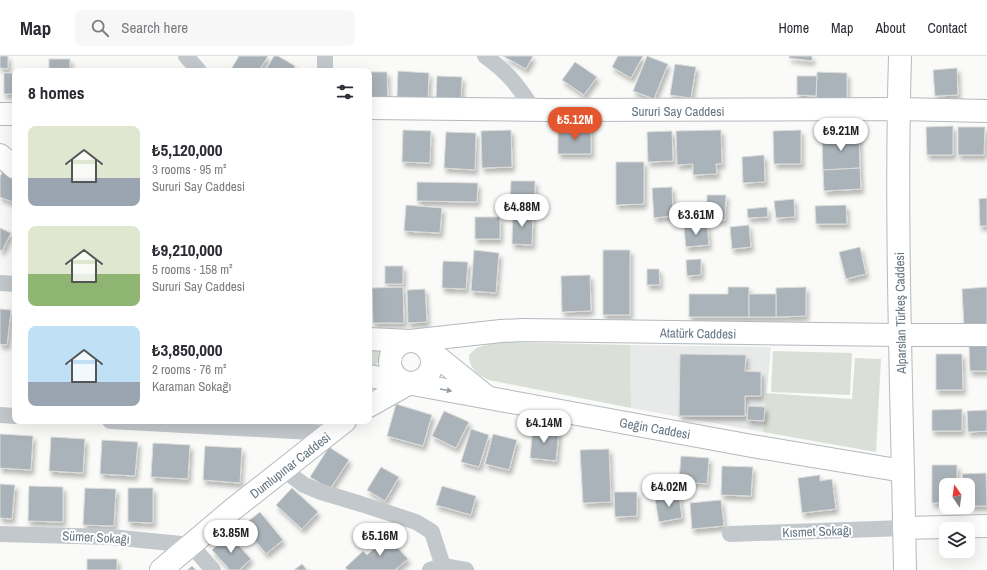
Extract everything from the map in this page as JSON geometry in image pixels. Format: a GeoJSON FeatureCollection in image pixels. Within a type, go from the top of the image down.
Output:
{"type":"FeatureCollection","features":[{"type":"Feature","properties":{"kind":"street"},"geometry":{"type":"LineString","coordinates":[[186,56],[196,68]]}},
{"type":"Feature","properties":{"kind":"street"},"geometry":{"type":"LineString","coordinates":[[324,56],[325,68]]}},
{"type":"Feature","properties":{"kind":"street"},"geometry":{"type":"LineString","coordinates":[[485,56],[506,72],[515,82],[534,110]]}},
{"type":"Feature","properties":{"kind":"street","name":"Alparslan Türkeş Caddesi"},"geometry":{"type":"LineString","coordinates":[[900,56],[900,335],[905,570]]}},
{"type":"Feature","properties":{"kind":"street","name":"Sururi Say Caddesi"},"geometry":{"type":"LineString","coordinates":[[372,108],[716,111],[987,111]]}},
{"type":"Feature","properties":{"kind":"street"},"geometry":{"type":"LineString","coordinates":[[0,114],[12,114]]}},
{"type":"Feature","properties":{"kind":"street"},"geometry":{"type":"LineString","coordinates":[[0,156],[12,166]]}},
{"type":"Feature","properties":{"kind":"street"},"geometry":{"type":"LineString","coordinates":[[0,283],[12,284]]}},
{"type":"Feature","properties":{"kind":"street","name":"Atatürk Caddesi"},"geometry":{"type":"LineString","coordinates":[[372,339],[420,346],[501,331],[524,330],[987,335]]}},
{"type":"Feature","properties":{"kind":"street","name":"Atatürk Caddesi"},"geometry":{"type":"LineString","coordinates":[[391,357],[393,351],[404,342],[420,346]]}},
{"type":"Feature","properties":{"kind":"street"},"geometry":{"type":"LineString","coordinates":[[372,404],[408,384],[421,381],[427,377],[433,364],[432,356],[420,346]]}},
{"type":"Feature","properties":{"kind":"street"},"geometry":{"type":"LineString","coordinates":[[420,346],[489,398]]}},
{"type":"Feature","properties":{"kind":"street"},"geometry":{"type":"LineString","coordinates":[[391,357],[392,370],[395,376],[408,384]]}},
{"type":"Feature","properties":{"kind":"street"},"geometry":{"type":"LineString","coordinates":[[372,381],[391,357]]}},
{"type":"Feature","properties":{"kind":"street"},"geometry":{"type":"LineString","coordinates":[[372,381],[408,384]]}},
{"type":"Feature","properties":{"kind":"street","name":"Geğin Caddesi"},"geometry":{"type":"LineString","coordinates":[[408,384],[752,446],[903,470]]}},
{"type":"Feature","properties":{"kind":"street"},"geometry":{"type":"LineString","coordinates":[[0,415],[12,416]]}},
{"type":"Feature","properties":{"kind":"street"},"geometry":{"type":"LineString","coordinates":[[224,424],[338,427]]}},
{"type":"Feature","properties":{"kind":"street","name":"Dumlupınar Caddesi"},"geometry":{"type":"LineString","coordinates":[[162,570],[232,510],[338,427]]}},
{"type":"Feature","properties":{"kind":"street"},"geometry":{"type":"LineString","coordinates":[[284,470],[304,485],[321,492],[416,522],[432,532],[436,568],[466,570]]}},
{"type":"Feature","properties":{"kind":"street"},"geometry":{"type":"LineString","coordinates":[[904,528],[987,526]]}},
{"type":"Feature","properties":{"kind":"street","name":"Kısmet Sokağı"},"geometry":{"type":"LineString","coordinates":[[730,534],[904,528]]}},
{"type":"Feature","properties":{"kind":"street","name":"Sümer Sokağı"},"geometry":{"type":"LineString","coordinates":[[0,534],[111,537],[191,545]]}},
{"type":"Feature","properties":{"kind":"street"},"geometry":{"type":"LineString","coordinates":[[191,545],[214,570]]}},
{"type":"Feature","properties":{"kind":"shaded area"},"geometry":{"type":"Polygon","coordinates":[[[494,343],[630,345],[631,408],[489,380],[481,376],[472,368],[469,355],[476,348],[494,343]]]}},
{"type":"Feature","properties":{"kind":"shaded area"},"geometry":{"type":"Polygon","coordinates":[[[372,345],[384,345],[374,372],[372,372],[372,345]]]}},
{"type":"Feature","properties":{"kind":"shaded area"},"geometry":{"type":"Polygon","coordinates":[[[630,345],[771,347],[763,432],[631,408],[630,345]]]}},
{"type":"Feature","properties":{"kind":"shaded area"},"geometry":{"type":"Polygon","coordinates":[[[773,351],[852,353],[850,395],[771,392],[773,351]]]}},
{"type":"Feature","properties":{"kind":"shaded area"},"geometry":{"type":"Polygon","coordinates":[[[855,358],[881,359],[876,452],[763,432],[766,393],[852,399],[855,358]]]}},
{"type":"Feature","properties":{"kind":"building"},"geometry":{"type":"Polygon","coordinates":[[[0,56],[8,56],[8,69],[0,68],[0,56]]]}},
{"type":"Feature","properties":{"kind":"building"},"geometry":{"type":"Polygon","coordinates":[[[239,56],[268,56],[261,68],[232,68],[239,56]]]}},
{"type":"Feature","properties":{"kind":"building"},"geometry":{"type":"Polygon","coordinates":[[[274,56],[278,56],[295,66],[294,68],[267,68],[274,56]]]}},
{"type":"Feature","properties":{"kind":"building"},"geometry":{"type":"Polygon","coordinates":[[[503,56],[533,56],[526,69],[503,56]]]}},
{"type":"Feature","properties":{"kind":"building"},"geometry":{"type":"Polygon","coordinates":[[[618,56],[643,56],[631,78],[612,67],[618,56]]]}},
{"type":"Feature","properties":{"kind":"building"},"geometry":{"type":"Polygon","coordinates":[[[647,56],[668,64],[654,99],[633,91],[647,56]]]}},
{"type":"Feature","properties":{"kind":"building"},"geometry":{"type":"Polygon","coordinates":[[[789,56],[812,56],[812,61],[789,58],[789,56]]]}},
{"type":"Feature","properties":{"kind":"building"},"geometry":{"type":"Polygon","coordinates":[[[49,59],[70,59],[70,68],[49,68],[49,59]]]}},
{"type":"Feature","properties":{"kind":"building"},"geometry":{"type":"Polygon","coordinates":[[[575,62],[597,77],[584,95],[562,80],[575,62]]]}},
{"type":"Feature","properties":{"kind":"building"},"geometry":{"type":"Polygon","coordinates":[[[675,64],[696,67],[691,98],[670,95],[675,64]]]}},
{"type":"Feature","properties":{"kind":"building"},"geometry":{"type":"Polygon","coordinates":[[[957,68],[958,95],[935,96],[933,70],[957,68]]]}},
{"type":"Feature","properties":{"kind":"building"},"geometry":{"type":"Polygon","coordinates":[[[398,71],[429,73],[428,98],[397,97],[398,71]]]}},
{"type":"Feature","properties":{"kind":"building"},"geometry":{"type":"Polygon","coordinates":[[[372,72],[387,72],[388,100],[372,101],[372,72]]]}},
{"type":"Feature","properties":{"kind":"building"},"geometry":{"type":"Polygon","coordinates":[[[817,72],[847,73],[847,99],[816,99],[817,72]]]}},
{"type":"Feature","properties":{"kind":"building"},"geometry":{"type":"Polygon","coordinates":[[[4,73],[12,73],[12,94],[4,94],[4,73]]]}},
{"type":"Feature","properties":{"kind":"building"},"geometry":{"type":"Polygon","coordinates":[[[437,76],[462,77],[461,100],[436,99],[437,76]]]}},
{"type":"Feature","properties":{"kind":"building"},"geometry":{"type":"Polygon","coordinates":[[[797,76],[817,76],[816,96],[797,95],[797,76]]]}},
{"type":"Feature","properties":{"kind":"building"},"geometry":{"type":"Polygon","coordinates":[[[953,126],[953,155],[927,155],[926,127],[953,126]]]}},
{"type":"Feature","properties":{"kind":"building"},"geometry":{"type":"Polygon","coordinates":[[[591,127],[591,154],[558,154],[558,128],[591,127]]]}},
{"type":"Feature","properties":{"kind":"building"},"geometry":{"type":"Polygon","coordinates":[[[958,127],[985,127],[984,155],[958,155],[958,127]]]}},
{"type":"Feature","properties":{"kind":"building"},"geometry":{"type":"Polygon","coordinates":[[[403,130],[431,131],[430,163],[402,162],[403,130]]]}},
{"type":"Feature","properties":{"kind":"building"},"geometry":{"type":"Polygon","coordinates":[[[511,130],[512,167],[482,168],[481,131],[511,130]]]}},
{"type":"Feature","properties":{"kind":"building"},"geometry":{"type":"Polygon","coordinates":[[[721,130],[722,164],[716,164],[717,174],[693,175],[693,164],[677,165],[676,131],[721,130]]]}},
{"type":"Feature","properties":{"kind":"building"},"geometry":{"type":"Polygon","coordinates":[[[801,130],[801,164],[774,164],[773,131],[801,130]]]}},
{"type":"Feature","properties":{"kind":"building"},"geometry":{"type":"Polygon","coordinates":[[[672,131],[673,161],[648,162],[647,132],[672,131]]]}},
{"type":"Feature","properties":{"kind":"building"},"geometry":{"type":"Polygon","coordinates":[[[446,132],[476,133],[475,170],[444,168],[446,132]]]}},
{"type":"Feature","properties":{"kind":"building"},"geometry":{"type":"Polygon","coordinates":[[[859,134],[860,168],[823,170],[822,136],[859,134]]]}},
{"type":"Feature","properties":{"kind":"building"},"geometry":{"type":"Polygon","coordinates":[[[764,155],[765,182],[743,183],[742,157],[764,155]]]}},
{"type":"Feature","properties":{"kind":"building"},"geometry":{"type":"Polygon","coordinates":[[[616,162],[644,162],[644,204],[616,205],[616,162]]]}},
{"type":"Feature","properties":{"kind":"building"},"geometry":{"type":"Polygon","coordinates":[[[860,168],[861,189],[824,191],[823,170],[860,168]]]}},
{"type":"Feature","properties":{"kind":"building"},"geometry":{"type":"Polygon","coordinates":[[[3,170],[12,173],[12,202],[0,197],[0,177],[3,170]]]}},
{"type":"Feature","properties":{"kind":"building"},"geometry":{"type":"Polygon","coordinates":[[[511,181],[535,181],[535,207],[510,207],[511,181]]]}},
{"type":"Feature","properties":{"kind":"building"},"geometry":{"type":"Polygon","coordinates":[[[417,182],[478,183],[477,202],[417,201],[417,182]]]}},
{"type":"Feature","properties":{"kind":"building"},"geometry":{"type":"Polygon","coordinates":[[[672,187],[673,216],[654,218],[652,188],[672,187]]]}},
{"type":"Feature","properties":{"kind":"building"},"geometry":{"type":"Polygon","coordinates":[[[707,195],[726,195],[725,220],[707,219],[707,195]]]}},
{"type":"Feature","properties":{"kind":"building"},"geometry":{"type":"Polygon","coordinates":[[[987,198],[987,226],[980,226],[979,199],[987,198]]]}},
{"type":"Feature","properties":{"kind":"building"},"geometry":{"type":"Polygon","coordinates":[[[794,199],[795,217],[776,218],[774,201],[794,199]]]}},
{"type":"Feature","properties":{"kind":"building"},"geometry":{"type":"Polygon","coordinates":[[[406,205],[442,208],[440,233],[404,231],[406,205]]]}},
{"type":"Feature","properties":{"kind":"building"},"geometry":{"type":"Polygon","coordinates":[[[846,205],[847,224],[816,224],[815,206],[846,205]]]}},
{"type":"Feature","properties":{"kind":"building"},"geometry":{"type":"Polygon","coordinates":[[[767,207],[768,217],[748,218],[747,209],[767,207]]]}},
{"type":"Feature","properties":{"kind":"building"},"geometry":{"type":"Polygon","coordinates":[[[513,211],[533,212],[532,245],[512,244],[513,211]]]}},
{"type":"Feature","properties":{"kind":"building"},"geometry":{"type":"Polygon","coordinates":[[[475,217],[500,217],[500,239],[475,239],[475,217]]]}},
{"type":"Feature","properties":{"kind":"building"},"geometry":{"type":"Polygon","coordinates":[[[707,225],[709,245],[686,247],[684,227],[707,225]]]}},
{"type":"Feature","properties":{"kind":"building"},"geometry":{"type":"Polygon","coordinates":[[[749,225],[751,247],[732,249],[730,227],[749,225]]]}},
{"type":"Feature","properties":{"kind":"building"},"geometry":{"type":"Polygon","coordinates":[[[0,228],[11,233],[2,251],[0,250],[0,228]]]}},
{"type":"Feature","properties":{"kind":"building"},"geometry":{"type":"Polygon","coordinates":[[[860,247],[866,274],[846,279],[839,252],[860,247]]]}},
{"type":"Feature","properties":{"kind":"building"},"geometry":{"type":"Polygon","coordinates":[[[474,250],[499,253],[496,293],[471,291],[474,250]]]}},
{"type":"Feature","properties":{"kind":"building"},"geometry":{"type":"Polygon","coordinates":[[[603,250],[630,250],[630,315],[603,315],[603,250]]]}},
{"type":"Feature","properties":{"kind":"building"},"geometry":{"type":"Polygon","coordinates":[[[701,259],[701,275],[687,276],[686,260],[701,259]]]}},
{"type":"Feature","properties":{"kind":"building"},"geometry":{"type":"Polygon","coordinates":[[[443,261],[468,262],[466,289],[442,288],[443,261]]]}},
{"type":"Feature","properties":{"kind":"building"},"geometry":{"type":"Polygon","coordinates":[[[385,266],[403,266],[403,284],[385,284],[385,266]]]}},
{"type":"Feature","properties":{"kind":"building"},"geometry":{"type":"Polygon","coordinates":[[[647,269],[659,269],[660,285],[647,285],[647,269]]]}},
{"type":"Feature","properties":{"kind":"building"},"geometry":{"type":"Polygon","coordinates":[[[590,275],[591,311],[562,312],[561,276],[590,275]]]}},
{"type":"Feature","properties":{"kind":"building"},"geometry":{"type":"Polygon","coordinates":[[[403,287],[404,323],[373,323],[372,288],[403,287]]]}},
{"type":"Feature","properties":{"kind":"building"},"geometry":{"type":"Polygon","coordinates":[[[728,287],[749,287],[749,317],[689,317],[689,294],[728,294],[728,287]]]}},
{"type":"Feature","properties":{"kind":"building"},"geometry":{"type":"Polygon","coordinates":[[[806,287],[806,316],[776,317],[776,288],[806,287]]]}},
{"type":"Feature","properties":{"kind":"building"},"geometry":{"type":"Polygon","coordinates":[[[987,287],[987,325],[964,327],[962,289],[987,287]]]}},
{"type":"Feature","properties":{"kind":"building"},"geometry":{"type":"Polygon","coordinates":[[[425,289],[427,322],[408,323],[407,290],[425,289]]]}},
{"type":"Feature","properties":{"kind":"building"},"geometry":{"type":"Polygon","coordinates":[[[749,294],[776,294],[776,317],[749,317],[749,294]]]}},
{"type":"Feature","properties":{"kind":"building"},"geometry":{"type":"Polygon","coordinates":[[[0,309],[11,310],[7,345],[0,344],[0,309]]]}},
{"type":"Feature","properties":{"kind":"building"},"geometry":{"type":"Polygon","coordinates":[[[969,346],[987,346],[987,371],[970,371],[969,346]]]}},
{"type":"Feature","properties":{"kind":"building"},"geometry":{"type":"Polygon","coordinates":[[[680,354],[746,355],[745,371],[761,372],[761,396],[745,396],[745,416],[679,416],[680,354]]]}},
{"type":"Feature","properties":{"kind":"building"},"geometry":{"type":"Polygon","coordinates":[[[936,354],[962,354],[963,390],[936,390],[936,354]]]}},
{"type":"Feature","properties":{"kind":"building"},"geometry":{"type":"Polygon","coordinates":[[[396,404],[432,415],[423,446],[387,436],[396,404]]]}},
{"type":"Feature","properties":{"kind":"building"},"geometry":{"type":"Polygon","coordinates":[[[748,406],[765,407],[764,421],[747,420],[748,406]]]}},
{"type":"Feature","properties":{"kind":"building"},"geometry":{"type":"Polygon","coordinates":[[[962,409],[962,431],[932,431],[932,410],[962,409]]]}},
{"type":"Feature","properties":{"kind":"building"},"geometry":{"type":"Polygon","coordinates":[[[987,410],[987,431],[968,432],[967,411],[987,410]]]}},
{"type":"Feature","properties":{"kind":"building"},"geometry":{"type":"Polygon","coordinates":[[[444,411],[469,422],[456,448],[432,436],[444,411]]]}},
{"type":"Feature","properties":{"kind":"building"},"geometry":{"type":"Polygon","coordinates":[[[533,428],[559,431],[556,461],[530,458],[533,428]]]}},
{"type":"Feature","properties":{"kind":"building"},"geometry":{"type":"Polygon","coordinates":[[[471,429],[489,435],[479,467],[461,462],[471,429]]]}},
{"type":"Feature","properties":{"kind":"building"},"geometry":{"type":"Polygon","coordinates":[[[0,434],[33,436],[31,470],[0,468],[0,434]]]}},
{"type":"Feature","properties":{"kind":"building"},"geometry":{"type":"Polygon","coordinates":[[[493,434],[517,440],[509,470],[485,464],[493,434]]]}},
{"type":"Feature","properties":{"kind":"building"},"geometry":{"type":"Polygon","coordinates":[[[51,437],[85,439],[83,473],[49,471],[51,437]]]}},
{"type":"Feature","properties":{"kind":"building"},"geometry":{"type":"Polygon","coordinates":[[[102,440],[138,442],[135,476],[100,474],[102,440]]]}},
{"type":"Feature","properties":{"kind":"building"},"geometry":{"type":"Polygon","coordinates":[[[153,443],[190,445],[188,479],[151,477],[153,443]]]}},
{"type":"Feature","properties":{"kind":"building"},"geometry":{"type":"Polygon","coordinates":[[[205,446],[242,448],[240,483],[203,480],[205,446]]]}},
{"type":"Feature","properties":{"kind":"building"},"geometry":{"type":"Polygon","coordinates":[[[329,447],[349,460],[330,489],[310,477],[329,447]]]}},
{"type":"Feature","properties":{"kind":"building"},"geometry":{"type":"Polygon","coordinates":[[[609,449],[611,502],[583,503],[580,450],[609,449]]]}},
{"type":"Feature","properties":{"kind":"building"},"geometry":{"type":"Polygon","coordinates":[[[681,456],[709,458],[707,484],[679,481],[681,456]]]}},
{"type":"Feature","properties":{"kind":"building"},"geometry":{"type":"Polygon","coordinates":[[[932,465],[957,465],[957,478],[939,478],[939,503],[932,503],[932,465]]]}},
{"type":"Feature","properties":{"kind":"building"},"geometry":{"type":"Polygon","coordinates":[[[722,466],[753,467],[751,496],[721,495],[722,466]]]}},
{"type":"Feature","properties":{"kind":"building"},"geometry":{"type":"Polygon","coordinates":[[[381,467],[399,477],[385,501],[367,490],[381,467]]]}},
{"type":"Feature","properties":{"kind":"building"},"geometry":{"type":"Polygon","coordinates":[[[986,473],[987,506],[975,506],[975,478],[962,478],[962,474],[986,473]]]}},
{"type":"Feature","properties":{"kind":"building"},"geometry":{"type":"Polygon","coordinates":[[[820,475],[820,481],[832,479],[836,509],[802,513],[798,478],[820,475]]]}},
{"type":"Feature","properties":{"kind":"building"},"geometry":{"type":"Polygon","coordinates":[[[0,484],[15,485],[12,519],[0,518],[0,484]]]}},
{"type":"Feature","properties":{"kind":"building"},"geometry":{"type":"Polygon","coordinates":[[[29,486],[63,487],[63,522],[28,521],[29,486]]]}},
{"type":"Feature","properties":{"kind":"building"},"geometry":{"type":"Polygon","coordinates":[[[442,486],[476,496],[471,515],[436,505],[442,486]]]}},
{"type":"Feature","properties":{"kind":"building"},"geometry":{"type":"Polygon","coordinates":[[[85,488],[116,489],[114,526],[83,525],[85,488]]]}},
{"type":"Feature","properties":{"kind":"building"},"geometry":{"type":"Polygon","coordinates":[[[128,488],[153,488],[153,523],[128,522],[128,488]]]}},
{"type":"Feature","properties":{"kind":"building"},"geometry":{"type":"Polygon","coordinates":[[[292,488],[318,512],[302,529],[276,505],[292,488]]]}},
{"type":"Feature","properties":{"kind":"building"},"geometry":{"type":"Polygon","coordinates":[[[614,492],[637,492],[637,516],[615,517],[614,492]]]}},
{"type":"Feature","properties":{"kind":"building"},"geometry":{"type":"Polygon","coordinates":[[[679,495],[682,518],[659,522],[655,499],[679,495]]]}},
{"type":"Feature","properties":{"kind":"building"},"geometry":{"type":"Polygon","coordinates":[[[721,500],[724,526],[692,529],[690,503],[721,500]]]}},
{"type":"Feature","properties":{"kind":"building"},"geometry":{"type":"Polygon","coordinates":[[[260,512],[283,540],[266,554],[243,525],[260,512]]]}},
{"type":"Feature","properties":{"kind":"building"},"geometry":{"type":"Polygon","coordinates":[[[384,533],[408,559],[395,570],[348,570],[345,568],[363,551],[367,555],[378,545],[374,542],[384,533]]]}},
{"type":"Feature","properties":{"kind":"building"},"geometry":{"type":"Polygon","coordinates":[[[229,535],[251,559],[239,570],[230,570],[212,550],[229,535]]]}},
{"type":"Feature","properties":{"kind":"building"},"geometry":{"type":"Polygon","coordinates":[[[87,559],[117,559],[117,570],[87,570],[87,559]]]}},
{"type":"Feature","properties":{"kind":"building"},"geometry":{"type":"Polygon","coordinates":[[[302,564],[307,570],[294,570],[302,564]]]}},
{"type":"Feature","properties":{"kind":"building"},"geometry":{"type":"Polygon","coordinates":[[[192,566],[196,570],[187,570],[192,566]]]}}]}
